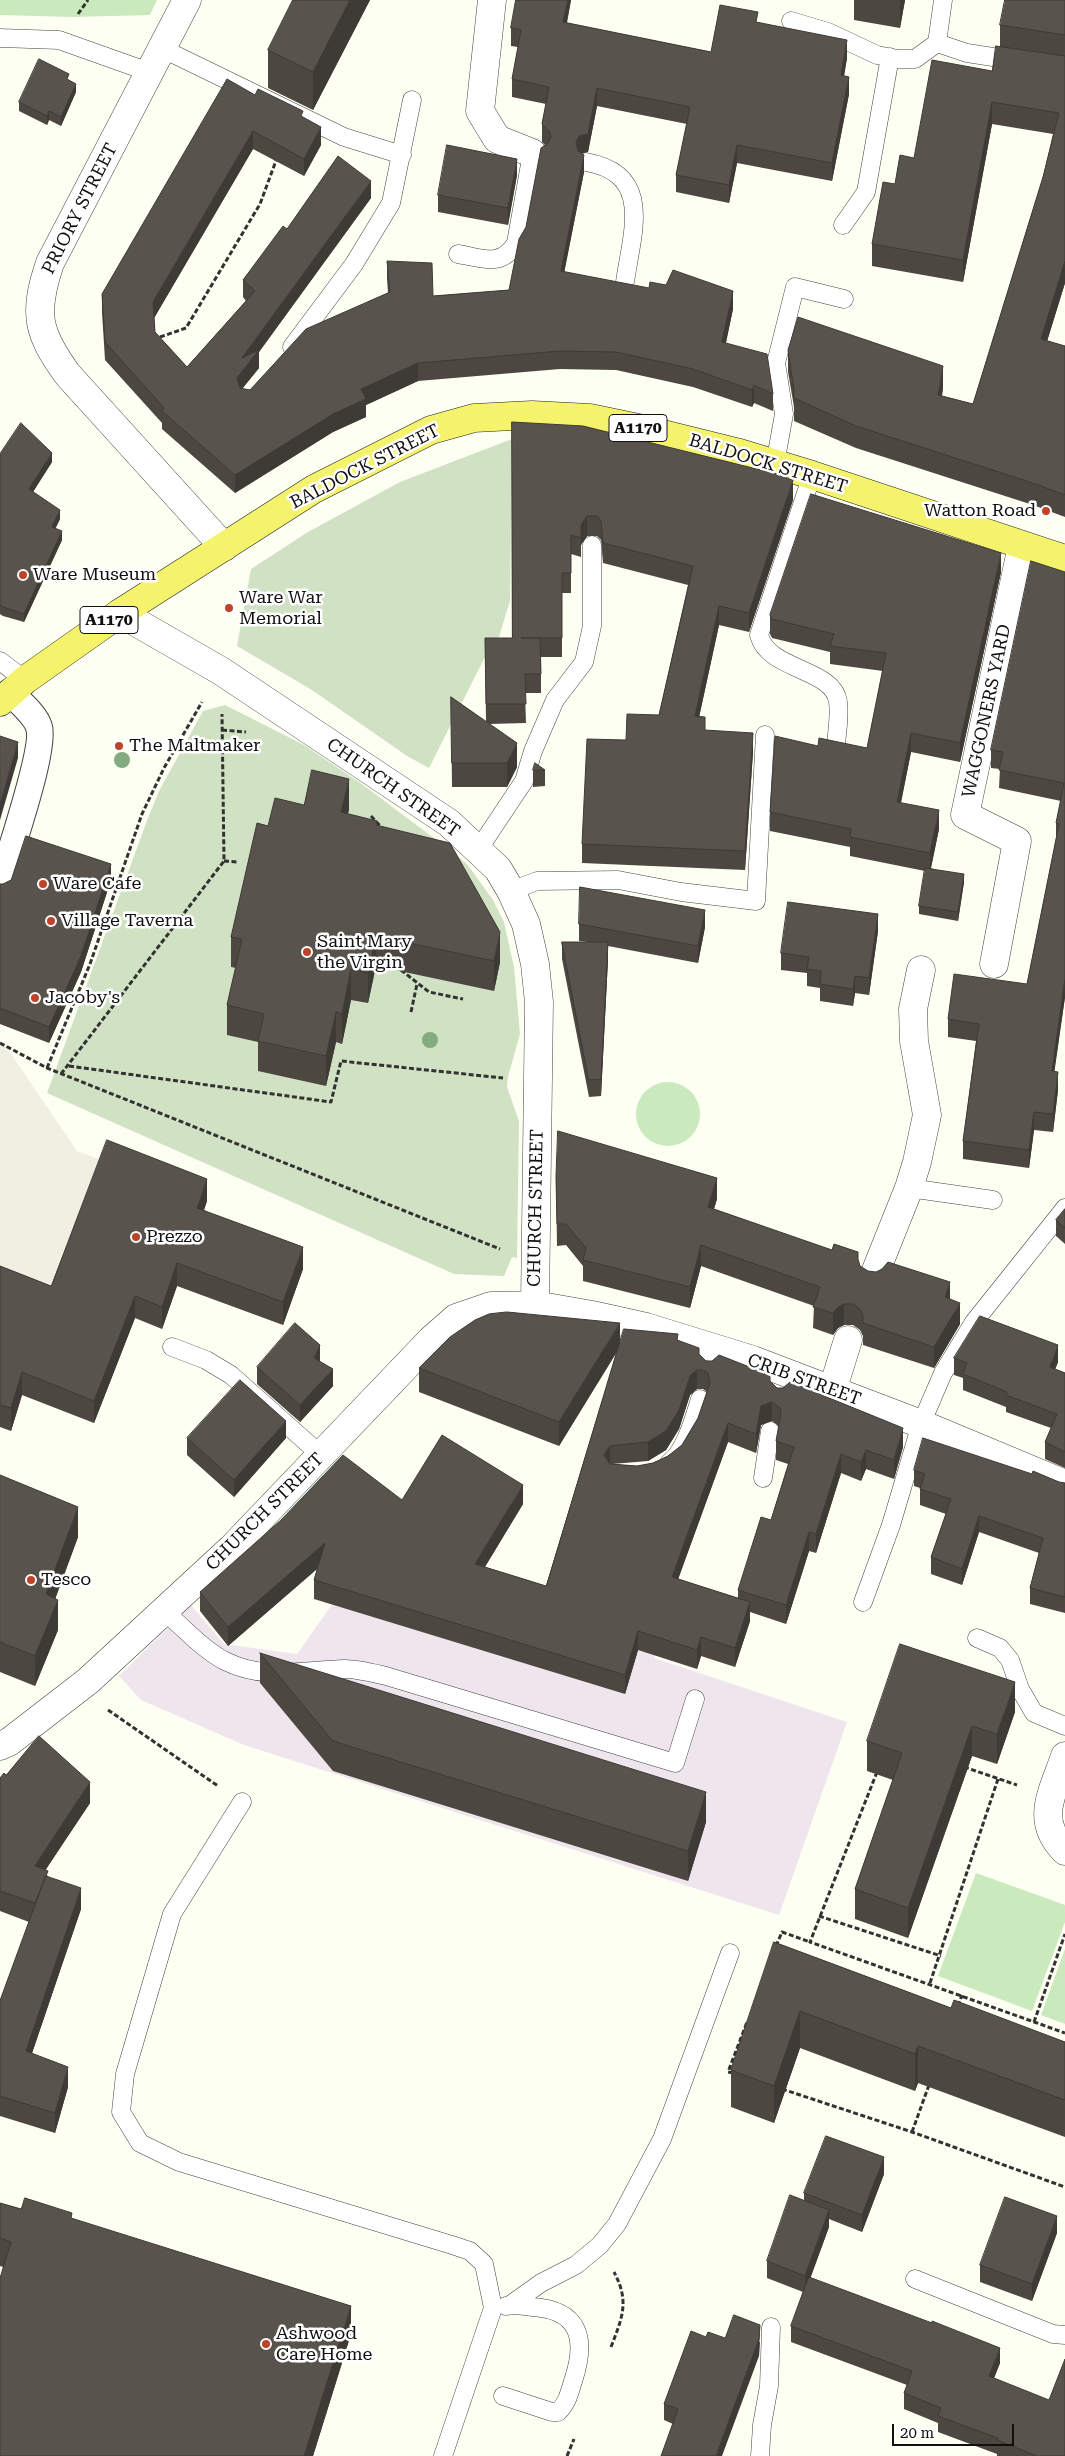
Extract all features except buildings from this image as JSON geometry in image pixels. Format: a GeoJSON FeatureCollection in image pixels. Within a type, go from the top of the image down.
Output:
{"type":"FeatureCollection","features":[{"type":"Feature","properties":{"kind":"main road","name":"BALDOCK STREET"},"geometry":{"type":"LineString","coordinates":[[224,547],[314,490],[431,430],[474,418],[532,415],[590,418],[652,431],[775,464],[1065,559]]}},
{"type":"Feature","properties":{"kind":"main road","name":"A1170"},"geometry":{"type":"LineString","coordinates":[[12,691],[120,613],[224,547]]}},
{"type":"Feature","properties":{"kind":"street","name":"PRIORY STREET"},"geometry":{"type":"LineString","coordinates":[[187,0],[50,264],[42,287],[39,309],[42,329],[52,352],[68,375],[224,547]]}},
{"type":"Feature","properties":{"kind":"street"},"geometry":{"type":"LineString","coordinates":[[492,0],[480,111],[497,139],[536,154]]}},
{"type":"Feature","properties":{"kind":"street","name":"WAGGONERS YARD"},"geometry":{"type":"LineString","coordinates":[[994,964],[1017,842],[965,815],[1022,546]]}},
{"type":"Feature","properties":{"kind":"street","name":"CHURCH STREET"},"geometry":{"type":"LineString","coordinates":[[0,1746],[78,1689],[232,1548],[431,1340],[456,1318],[491,1306],[535,1305],[534,1263],[539,1002],[535,964],[526,924],[511,891],[498,869],[449,823],[221,671],[120,613]]}},
{"type":"Feature","properties":{"kind":"street"},"geometry":{"type":"LineString","coordinates":[[0,886],[36,764],[40,736],[36,719],[12,691]]}},
{"type":"Feature","properties":{"kind":"street"},"geometry":{"type":"LineString","coordinates":[[873,1278],[909,1188],[917,1162],[927,1115],[914,1041],[913,1009],[922,970]]}},
{"type":"Feature","properties":{"kind":"street","name":"CRIB STREET"},"geometry":{"type":"LineString","coordinates":[[535,1305],[646,1327],[713,1356],[752,1360],[785,1381],[832,1391],[921,1424],[1065,1484]]}},
{"type":"Feature","properties":{"kind":"street"},"geometry":{"type":"LineString","coordinates":[[832,1391],[848,1340]]}},
{"type":"Feature","properties":{"kind":"street"},"geometry":{"type":"LineString","coordinates":[[1065,1756],[1051,1796],[1047,1815],[1049,1829],[1054,1840],[1065,1852]]}},
{"type":"Feature","properties":{"kind":"lane"},"geometry":{"type":"LineString","coordinates":[[791,21],[828,32],[878,55],[890,58],[915,59],[937,43],[943,0]]}},
{"type":"Feature","properties":{"kind":"lane"},"geometry":{"type":"LineString","coordinates":[[0,38],[59,40],[149,72]]}},
{"type":"Feature","properties":{"kind":"lane"},"geometry":{"type":"LineString","coordinates":[[937,43],[967,52],[1065,68]]}},
{"type":"Feature","properties":{"kind":"lane"},"geometry":{"type":"LineString","coordinates":[[161,48],[344,137],[402,155]]}},
{"type":"Feature","properties":{"kind":"lane"},"geometry":{"type":"LineString","coordinates":[[843,225],[866,192],[890,58]]}},
{"type":"Feature","properties":{"kind":"lane"},"geometry":{"type":"LineString","coordinates":[[284,357],[302,336],[354,264],[391,203],[412,100]]}},
{"type":"Feature","properties":{"kind":"lane"},"geometry":{"type":"LineString","coordinates":[[458,254],[495,260],[509,255],[516,243],[536,154]]}},
{"type":"Feature","properties":{"kind":"lane"},"geometry":{"type":"LineString","coordinates":[[586,162],[612,169],[623,179],[632,195],[635,216],[625,282]]}},
{"type":"Feature","properties":{"kind":"lane"},"geometry":{"type":"LineString","coordinates":[[775,464],[784,414],[776,362],[795,287],[844,299]]}},
{"type":"Feature","properties":{"kind":"lane"},"geometry":{"type":"LineString","coordinates":[[812,476],[760,635],[762,644],[769,653],[824,682],[833,690],[838,701],[836,745]]}},
{"type":"Feature","properties":{"kind":"lane"},"geometry":{"type":"LineString","coordinates":[[478,850],[508,808],[524,781],[533,751],[555,700],[584,662],[592,626],[592,545]]}},
{"type":"Feature","properties":{"kind":"lane"},"geometry":{"type":"LineString","coordinates":[[0,661],[12,691]]}},
{"type":"Feature","properties":{"kind":"lane"},"geometry":{"type":"LineString","coordinates":[[511,891],[537,881],[618,880],[681,892],[756,901],[765,735]]}},
{"type":"Feature","properties":{"kind":"lane"},"geometry":{"type":"LineString","coordinates":[[909,1188],[993,1200]]}},
{"type":"Feature","properties":{"kind":"lane"},"geometry":{"type":"LineString","coordinates":[[863,1602],[891,1525],[921,1424],[943,1373],[974,1322],[1065,1208]]}},
{"type":"Feature","properties":{"kind":"lane"},"geometry":{"type":"LineString","coordinates":[[172,1347],[206,1360],[231,1375],[322,1456]]}},
{"type":"Feature","properties":{"kind":"lane"},"geometry":{"type":"LineString","coordinates":[[652,1471],[676,1458],[692,1426],[700,1400]]}},
{"type":"Feature","properties":{"kind":"lane"},"geometry":{"type":"LineString","coordinates":[[763,1478],[770,1432]]}},
{"type":"Feature","properties":{"kind":"lane"},"geometry":{"type":"LineString","coordinates":[[163,1610],[211,1651],[225,1660],[246,1668],[266,1672],[295,1674],[346,1669],[386,1676],[675,1763],[695,1699]]}},
{"type":"Feature","properties":{"kind":"lane"},"geometry":{"type":"LineString","coordinates":[[977,1638],[1000,1648],[1010,1660],[1020,1689],[1034,1713],[1065,1726]]}},
{"type":"Feature","properties":{"kind":"lane"},"geometry":{"type":"LineString","coordinates":[[242,1802],[172,1914],[125,2074],[121,2112],[140,2143],[179,2162],[470,2252],[484,2264],[501,2306]]}},
{"type":"Feature","properties":{"kind":"lane"},"geometry":{"type":"LineString","coordinates":[[443,2456],[501,2306],[576,2265],[600,2245],[617,2224],[662,2139],[730,1953]]}},
{"type":"Feature","properties":{"kind":"lane"},"geometry":{"type":"LineString","coordinates":[[915,2279],[1053,2334],[1065,2335]]}},
{"type":"Feature","properties":{"kind":"lane"},"geometry":{"type":"LineString","coordinates":[[501,2306],[550,2308],[565,2316],[576,2326],[580,2350],[577,2369],[566,2403],[558,2412],[552,2412],[503,2396]]}},
{"type":"Feature","properties":{"kind":"lane"},"geometry":{"type":"LineString","coordinates":[[760,2456],[762,2425],[769,2386],[771,2327]]}},
{"type":"Feature","properties":{"kind":"path"},"geometry":{"type":"LineString","coordinates":[[160,336],[186,328],[260,204],[273,164],[299,115]]}},
{"type":"Feature","properties":{"kind":"path"},"geometry":{"type":"LineString","coordinates":[[62,1074],[224,861],[221,671]]}},
{"type":"Feature","properties":{"kind":"path"},"geometry":{"type":"LineString","coordinates":[[47,1068],[90,964],[142,814],[164,768],[221,671]]}},
{"type":"Feature","properties":{"kind":"path"},"geometry":{"type":"LineString","coordinates":[[222,730],[252,733]]}},
{"type":"Feature","properties":{"kind":"path"},"geometry":{"type":"LineString","coordinates":[[363,810],[384,831]]}},
{"type":"Feature","properties":{"kind":"path"},"geometry":{"type":"LineString","coordinates":[[224,861],[238,862]]}},
{"type":"Feature","properties":{"kind":"path"},"geometry":{"type":"LineString","coordinates":[[397,967],[429,992],[463,1000]]}},
{"type":"Feature","properties":{"kind":"path"},"geometry":{"type":"LineString","coordinates":[[411,1012],[418,984]]}},
{"type":"Feature","properties":{"kind":"path"},"geometry":{"type":"LineString","coordinates":[[0,1042],[47,1068],[534,1263]]}},
{"type":"Feature","properties":{"kind":"path"},"geometry":{"type":"LineString","coordinates":[[69,1066],[331,1102],[341,1061],[538,1082]]}},
{"type":"Feature","properties":{"kind":"path"},"geometry":{"type":"LineString","coordinates":[[78,1689],[242,1802]]}},
{"type":"Feature","properties":{"kind":"path"},"geometry":{"type":"LineString","coordinates":[[962,1767],[1051,1796]]}},
{"type":"Feature","properties":{"kind":"path"},"geometry":{"type":"LineString","coordinates":[[810,1942],[878,1769]]}},
{"type":"Feature","properties":{"kind":"path"},"geometry":{"type":"LineString","coordinates":[[930,1983],[941,1956],[998,1779]]}},
{"type":"Feature","properties":{"kind":"path"},"geometry":{"type":"LineString","coordinates":[[819,1916],[941,1956]]}},
{"type":"Feature","properties":{"kind":"path"},"geometry":{"type":"LineString","coordinates":[[774,1950],[782,1932],[930,1983],[1065,2033]]}},
{"type":"Feature","properties":{"kind":"path"},"geometry":{"type":"LineString","coordinates":[[1034,2022],[1065,1934]]}},
{"type":"Feature","properties":{"kind":"path"},"geometry":{"type":"LineString","coordinates":[[955,2013],[962,1995]]}},
{"type":"Feature","properties":{"kind":"path"},"geometry":{"type":"LineString","coordinates":[[737,2074],[728,2072],[750,2016]]}},
{"type":"Feature","properties":{"kind":"path"},"geometry":{"type":"LineString","coordinates":[[912,2132],[932,2077]]}},
{"type":"Feature","properties":{"kind":"path"},"geometry":{"type":"LineString","coordinates":[[774,2086],[912,2132],[1065,2187]]}},
{"type":"Feature","properties":{"kind":"shaded area"},"geometry":{"type":"Polygon","coordinates":[[[0,1043],[5,1045],[77,1151],[99,1159],[53,1285],[0,1268],[0,1043]]]}},
{"type":"Feature","properties":{"kind":"shaded area"},"geometry":{"type":"Polygon","coordinates":[[[388,1525],[488,1580],[660,1635],[654,1658],[847,1722],[779,1915],[244,1745],[141,1700],[119,1676],[191,1605],[224,1644],[297,1654],[388,1525]]]}},
{"type":"Feature","properties":{"kind":"green space"},"geometry":{"type":"Polygon","coordinates":[[[0,0],[157,0],[150,15],[73,17],[0,15],[0,0]]]}},
{"type":"Feature","properties":{"kind":"green space"},"geometry":{"type":"Polygon","coordinates":[[[512,439],[510,601],[499,637],[488,651],[429,768],[407,756],[312,690],[237,646],[251,569],[308,532],[400,482],[512,439]]]}},
{"type":"Feature","properties":{"kind":"green space"},"geometry":{"type":"Polygon","coordinates":[[[225,705],[304,745],[359,782],[454,853],[467,864],[493,900],[504,922],[514,967],[520,1034],[507,1087],[519,1121],[517,1258],[512,1257],[504,1276],[454,1274],[47,1093],[159,791],[203,711],[225,705]]]}},
{"type":"Feature","properties":{"kind":"green space"},"geometry":{"type":"Polygon","coordinates":[[[668,1082],[680,1084],[691,1091],[698,1102],[700,1114],[698,1126],[691,1137],[680,1144],[668,1146],[656,1144],[645,1137],[638,1126],[636,1114],[638,1102],[645,1091],[656,1084],[668,1082]]]}},
{"type":"Feature","properties":{"kind":"green space"},"geometry":{"type":"Polygon","coordinates":[[[976,1873],[1065,1905],[1065,1922],[1032,2011],[938,1976],[976,1873]]]}},
{"type":"Feature","properties":{"kind":"green space"},"geometry":{"type":"Polygon","coordinates":[[[1065,1949],[1065,2024],[1041,2015],[1065,1949]]]}},
{"type":"Feature","properties":{"kind":"place","name":"Watton Road"},"geometry":{"type":"Point","coordinates":[1046,511]}},
{"type":"Feature","properties":{"kind":"place","name":"Ware Museum"},"geometry":{"type":"Point","coordinates":[23,575]}},
{"type":"Feature","properties":{"kind":"place","name":"Ware War Memorial"},"geometry":{"type":"Point","coordinates":[229,608]}},
{"type":"Feature","properties":{"kind":"place","name":"The Maltmaker"},"geometry":{"type":"Point","coordinates":[119,746]}},
{"type":"Feature","properties":{"kind":"place","name":"Ware Cafe"},"geometry":{"type":"Point","coordinates":[43,884]}},
{"type":"Feature","properties":{"kind":"place","name":"Village Taverna"},"geometry":{"type":"Point","coordinates":[51,921]}},
{"type":"Feature","properties":{"kind":"place","name":"Saint Mary the Virgin"},"geometry":{"type":"Point","coordinates":[307,952]}},
{"type":"Feature","properties":{"kind":"place","name":"Jacoby's"},"geometry":{"type":"Point","coordinates":[35,998]}},
{"type":"Feature","properties":{"kind":"place","name":"Prezzo"},"geometry":{"type":"Point","coordinates":[136,1237]}},
{"type":"Feature","properties":{"kind":"place","name":"Tesco"},"geometry":{"type":"Point","coordinates":[31,1580]}},
{"type":"Feature","properties":{"kind":"place","name":"Ashwood Care Home"},"geometry":{"type":"Point","coordinates":[266,2344]}}]}
